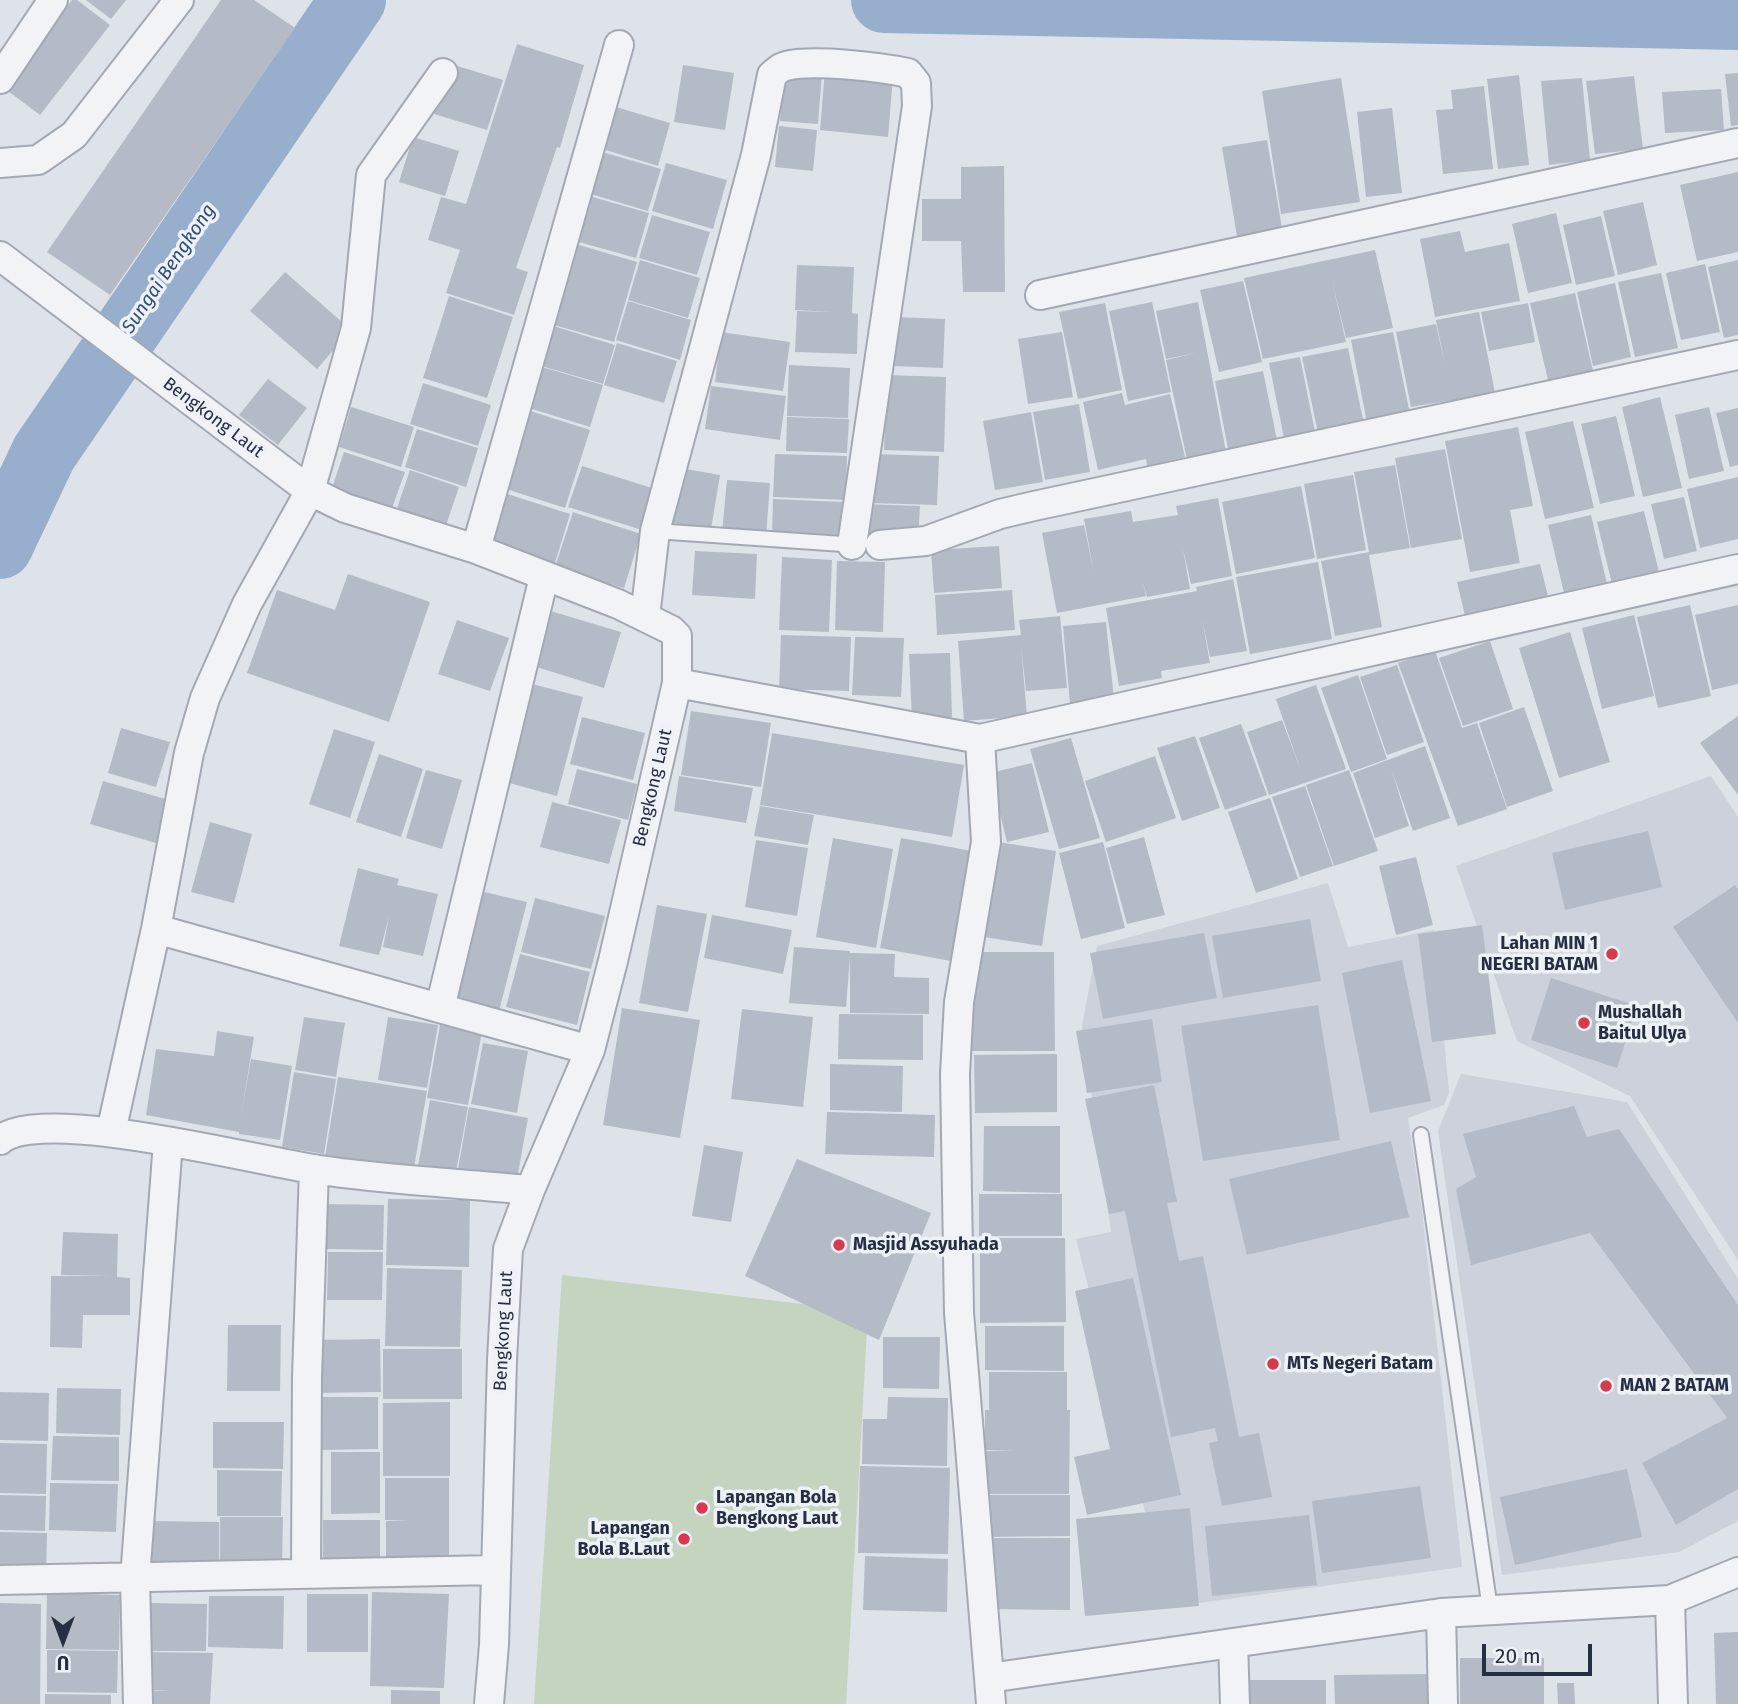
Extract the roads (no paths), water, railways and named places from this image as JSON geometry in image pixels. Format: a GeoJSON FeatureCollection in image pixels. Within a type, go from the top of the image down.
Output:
{"type":"FeatureCollection","features":[{"type":"Feature","properties":{"kind":"street"},"geometry":{"type":"LineString","coordinates":[[0,79],[53,0]]}},
{"type":"Feature","properties":{"kind":"street"},"geometry":{"type":"LineString","coordinates":[[0,163],[38,160],[74,135],[179,0]]}},
{"type":"Feature","properties":{"kind":"street"},"geometry":{"type":"LineString","coordinates":[[476,549],[619,45]]}},
{"type":"Feature","properties":{"kind":"street"},"geometry":{"type":"LineString","coordinates":[[645,617],[655,531],[756,155],[772,75],[782,66],[798,64],[883,67],[908,73],[916,83],[917,106],[866,545],[926,541],[1000,514],[1034,506],[1738,355]]}},
{"type":"Feature","properties":{"kind":"street"},"geometry":{"type":"LineString","coordinates":[[111,1132],[156,929],[189,753],[205,698],[247,604],[310,491],[356,328],[371,176],[443,73]]}},
{"type":"Feature","properties":{"kind":"street"},"geometry":{"type":"LineString","coordinates":[[1040,295],[1738,144]]}},
{"type":"Feature","properties":{"kind":"street","name":"Bengkong Laut"},"geometry":{"type":"LineString","coordinates":[[0,256],[310,491],[345,508],[476,549],[618,604],[671,630],[677,636],[677,683],[590,1050],[530,1190],[508,1249],[494,1645],[489,1704]]}},
{"type":"Feature","properties":{"kind":"street"},"geometry":{"type":"LineString","coordinates":[[677,683],[980,739],[1738,569]]}},
{"type":"Feature","properties":{"kind":"street"},"geometry":{"type":"LineString","coordinates":[[440,1008],[544,577]]}},
{"type":"Feature","properties":{"kind":"street"},"geometry":{"type":"LineString","coordinates":[[980,739],[986,842],[959,1002],[955,1074],[959,1313],[990,1691],[1233,1643],[1441,1613],[1670,1600],[1738,1572]]}},
{"type":"Feature","properties":{"kind":"street"},"geometry":{"type":"LineString","coordinates":[[156,929],[590,1050]]}},
{"type":"Feature","properties":{"kind":"street"},"geometry":{"type":"LineString","coordinates":[[0,1140],[8,1133],[44,1127],[111,1132],[314,1169],[530,1190]]}},
{"type":"Feature","properties":{"kind":"street"},"geometry":{"type":"LineString","coordinates":[[138,1704],[135,1578],[168,1142]]}},
{"type":"Feature","properties":{"kind":"street"},"geometry":{"type":"LineString","coordinates":[[306,1573],[307,1377],[314,1169]]}},
{"type":"Feature","properties":{"kind":"street"},"geometry":{"type":"LineString","coordinates":[[0,1580],[495,1570]]}},
{"type":"Feature","properties":{"kind":"street"},"geometry":{"type":"LineString","coordinates":[[1670,1600],[1673,1704]]}},
{"type":"Feature","properties":{"kind":"street"},"geometry":{"type":"LineString","coordinates":[[1441,1613],[1443,1704]]}},
{"type":"Feature","properties":{"kind":"street"},"geometry":{"type":"LineString","coordinates":[[1233,1643],[1235,1704]]}},
{"type":"Feature","properties":{"kind":"lane"},"geometry":{"type":"LineString","coordinates":[[655,531],[866,545]]}},
{"type":"Feature","properties":{"kind":"lane"},"geometry":{"type":"LineString","coordinates":[[1421,1135],[1490,1609]]}},
{"type":"Feature","properties":{"kind":"waterway","name":"Sungai Bengkong"},"geometry":{"type":"LineString","coordinates":[[0,546],[44,453],[353,0]]}},
{"type":"Feature","properties":{"kind":"waterway"},"geometry":{"type":"LineString","coordinates":[[884,0],[1738,17]]}},
{"type":"Feature","properties":{"kind":"place","name":"Lahan MIN 1 NEGERI BATAM"},"geometry":{"type":"Point","coordinates":[1612,954]}},
{"type":"Feature","properties":{"kind":"place","name":"Mushallah Baitul Ulya"},"geometry":{"type":"Point","coordinates":[1584,1023]}},
{"type":"Feature","properties":{"kind":"place","name":"Masjid Assyuhada"},"geometry":{"type":"Point","coordinates":[839,1245]}},
{"type":"Feature","properties":{"kind":"place","name":"MTs Negeri Batam"},"geometry":{"type":"Point","coordinates":[1273,1364]}},
{"type":"Feature","properties":{"kind":"place","name":"MAN 2 BATAM"},"geometry":{"type":"Point","coordinates":[1606,1386]}},
{"type":"Feature","properties":{"kind":"place","name":"Lapangan Bola Bengkong Laut"},"geometry":{"type":"Point","coordinates":[702,1508]}},
{"type":"Feature","properties":{"kind":"place","name":"Lapangan Bola B.Laut"},"geometry":{"type":"Point","coordinates":[684,1539]}}]}
